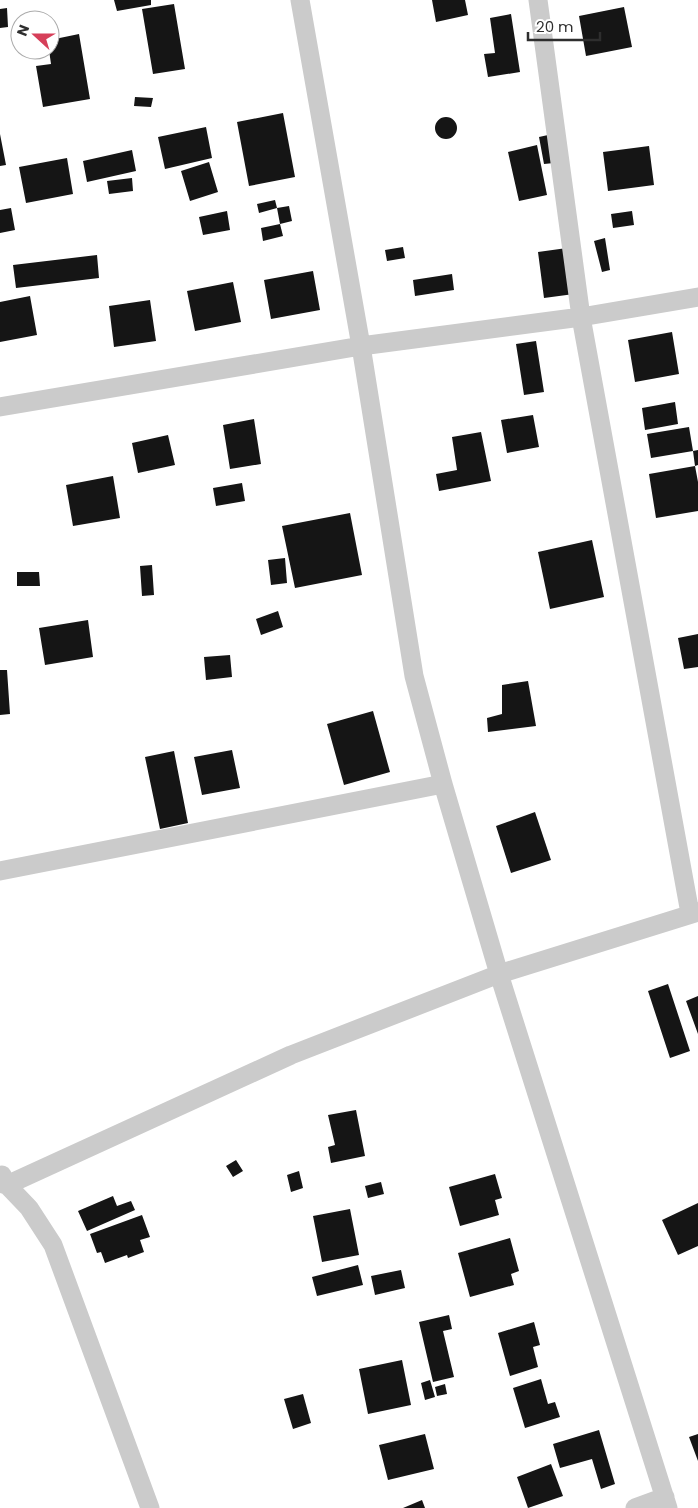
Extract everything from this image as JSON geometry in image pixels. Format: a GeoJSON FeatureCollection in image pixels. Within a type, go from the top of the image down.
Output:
{"type":"FeatureCollection","features":[{"type":"Feature","properties":{"kind":"street"},"geometry":{"type":"LineString","coordinates":[[300,0],[361,346],[414,676],[443,784],[499,974],[667,1503],[635,1508]]}},
{"type":"Feature","properties":{"kind":"street"},"geometry":{"type":"LineString","coordinates":[[150,1508],[53,1245],[29,1208],[2,1180],[291,1055],[499,974],[694,912],[581,317],[538,0]]}},
{"type":"Feature","properties":{"kind":"street"},"geometry":{"type":"LineString","coordinates":[[0,406],[361,346],[581,317],[698,297]]}},
{"type":"Feature","properties":{"kind":"street"},"geometry":{"type":"LineString","coordinates":[[0,871],[443,784]]}},
{"type":"Feature","properties":{"kind":"building"},"geometry":{"type":"Polygon","coordinates":[[[114,0],[151,0],[151,5],[117,11],[114,0]]]}},
{"type":"Feature","properties":{"kind":"building"},"geometry":{"type":"Polygon","coordinates":[[[432,0],[465,0],[468,15],[436,22],[432,0]]]}},
{"type":"Feature","properties":{"kind":"building"},"geometry":{"type":"Polygon","coordinates":[[[174,4],[185,69],[153,74],[142,9],[174,4]]]}},
{"type":"Feature","properties":{"kind":"building"},"geometry":{"type":"Polygon","coordinates":[[[624,7],[632,47],[586,56],[579,16],[624,7]]]}},
{"type":"Feature","properties":{"kind":"building"},"geometry":{"type":"Polygon","coordinates":[[[7,8],[8,27],[0,28],[0,9],[7,8]]]}},
{"type":"Feature","properties":{"kind":"building"},"geometry":{"type":"Polygon","coordinates":[[[511,14],[520,72],[488,77],[484,54],[495,53],[490,18],[511,14]]]}},
{"type":"Feature","properties":{"kind":"building"},"geometry":{"type":"Polygon","coordinates":[[[79,34],[90,99],[43,107],[36,66],[51,64],[50,60],[60,60],[60,38],[79,34]]]}},
{"type":"Feature","properties":{"kind":"building"},"geometry":{"type":"Polygon","coordinates":[[[135,97],[153,98],[151,107],[134,106],[135,97]]]}},
{"type":"Feature","properties":{"kind":"building"},"geometry":{"type":"Polygon","coordinates":[[[283,113],[295,177],[249,186],[237,122],[283,113]]]}},
{"type":"Feature","properties":{"kind":"building"},"geometry":{"type":"Polygon","coordinates":[[[446,117],[454,120],[457,128],[454,136],[446,139],[438,136],[435,128],[438,120],[446,117]]]}},
{"type":"Feature","properties":{"kind":"building"},"geometry":{"type":"Polygon","coordinates":[[[206,127],[212,158],[165,169],[158,137],[206,127]]]}},
{"type":"Feature","properties":{"kind":"building"},"geometry":{"type":"Polygon","coordinates":[[[0,134],[6,165],[0,166],[0,134]]]}},
{"type":"Feature","properties":{"kind":"building"},"geometry":{"type":"Polygon","coordinates":[[[548,135],[554,163],[544,164],[539,137],[548,135]]]}},
{"type":"Feature","properties":{"kind":"building"},"geometry":{"type":"Polygon","coordinates":[[[537,145],[547,195],[519,201],[508,152],[537,145]]]}},
{"type":"Feature","properties":{"kind":"building"},"geometry":{"type":"Polygon","coordinates":[[[649,146],[654,185],[608,191],[603,152],[649,146]]]}},
{"type":"Feature","properties":{"kind":"building"},"geometry":{"type":"Polygon","coordinates":[[[132,150],[136,171],[87,182],[83,161],[132,150]]]}},
{"type":"Feature","properties":{"kind":"building"},"geometry":{"type":"Polygon","coordinates":[[[67,158],[73,194],[26,203],[19,167],[67,158]]]}},
{"type":"Feature","properties":{"kind":"building"},"geometry":{"type":"Polygon","coordinates":[[[209,162],[218,192],[190,201],[181,171],[209,162]]]}},
{"type":"Feature","properties":{"kind":"building"},"geometry":{"type":"Polygon","coordinates":[[[132,178],[133,191],[109,194],[107,181],[132,178]]]}},
{"type":"Feature","properties":{"kind":"building"},"geometry":{"type":"Polygon","coordinates":[[[275,200],[277,208],[259,213],[257,204],[275,200]]]}},
{"type":"Feature","properties":{"kind":"building"},"geometry":{"type":"Polygon","coordinates":[[[289,206],[292,221],[280,224],[277,208],[289,206]]]}},
{"type":"Feature","properties":{"kind":"building"},"geometry":{"type":"Polygon","coordinates":[[[11,208],[15,230],[0,233],[0,210],[11,208]]]}},
{"type":"Feature","properties":{"kind":"building"},"geometry":{"type":"Polygon","coordinates":[[[227,211],[230,230],[203,235],[199,217],[227,211]]]}},
{"type":"Feature","properties":{"kind":"building"},"geometry":{"type":"Polygon","coordinates":[[[632,211],[634,225],[613,228],[611,214],[632,211]]]}},
{"type":"Feature","properties":{"kind":"building"},"geometry":{"type":"Polygon","coordinates":[[[280,224],[283,236],[263,241],[261,228],[280,224]]]}},
{"type":"Feature","properties":{"kind":"building"},"geometry":{"type":"Polygon","coordinates":[[[605,238],[610,270],[602,272],[594,241],[605,238]]]}},
{"type":"Feature","properties":{"kind":"building"},"geometry":{"type":"Polygon","coordinates":[[[403,247],[405,258],[387,261],[385,250],[403,247]]]}},
{"type":"Feature","properties":{"kind":"building"},"geometry":{"type":"Polygon","coordinates":[[[567,248],[574,294],[544,298],[538,252],[567,248]]]}},
{"type":"Feature","properties":{"kind":"building"},"geometry":{"type":"Polygon","coordinates":[[[97,255],[99,278],[16,288],[13,265],[97,255]]]}},
{"type":"Feature","properties":{"kind":"building"},"geometry":{"type":"Polygon","coordinates":[[[313,271],[320,310],[271,319],[264,280],[313,271]]]}},
{"type":"Feature","properties":{"kind":"building"},"geometry":{"type":"Polygon","coordinates":[[[452,274],[454,290],[415,296],[413,280],[452,274]]]}},
{"type":"Feature","properties":{"kind":"building"},"geometry":{"type":"Polygon","coordinates":[[[233,282],[241,322],[195,331],[187,291],[233,282]]]}},
{"type":"Feature","properties":{"kind":"building"},"geometry":{"type":"Polygon","coordinates":[[[30,296],[37,335],[0,342],[0,302],[30,296]]]}},
{"type":"Feature","properties":{"kind":"building"},"geometry":{"type":"Polygon","coordinates":[[[150,300],[156,341],[114,347],[109,306],[150,300]]]}},
{"type":"Feature","properties":{"kind":"building"},"geometry":{"type":"Polygon","coordinates":[[[672,332],[679,374],[635,382],[628,340],[672,332]]]}},
{"type":"Feature","properties":{"kind":"building"},"geometry":{"type":"Polygon","coordinates":[[[536,341],[544,392],[524,395],[516,344],[536,341]]]}},
{"type":"Feature","properties":{"kind":"building"},"geometry":{"type":"Polygon","coordinates":[[[675,402],[678,424],[645,430],[642,408],[675,402]]]}},
{"type":"Feature","properties":{"kind":"building"},"geometry":{"type":"Polygon","coordinates":[[[533,415],[539,447],[507,453],[501,420],[533,415]]]}},
{"type":"Feature","properties":{"kind":"building"},"geometry":{"type":"Polygon","coordinates":[[[254,419],[261,464],[230,469],[223,425],[254,419]]]}},
{"type":"Feature","properties":{"kind":"building"},"geometry":{"type":"Polygon","coordinates":[[[689,427],[693,451],[651,458],[647,434],[689,427]]]}},
{"type":"Feature","properties":{"kind":"building"},"geometry":{"type":"Polygon","coordinates":[[[481,432],[491,481],[439,491],[436,474],[457,470],[452,437],[481,432]]]}},
{"type":"Feature","properties":{"kind":"building"},"geometry":{"type":"Polygon","coordinates":[[[168,435],[175,465],[138,473],[132,443],[168,435]]]}},
{"type":"Feature","properties":{"kind":"building"},"geometry":{"type":"Polygon","coordinates":[[[698,450],[698,465],[695,466],[693,451],[698,450]]]}},
{"type":"Feature","properties":{"kind":"building"},"geometry":{"type":"Polygon","coordinates":[[[695,466],[698,482],[698,511],[656,518],[649,474],[695,466]]]}},
{"type":"Feature","properties":{"kind":"building"},"geometry":{"type":"Polygon","coordinates":[[[113,476],[120,518],[73,526],[66,485],[113,476]]]}},
{"type":"Feature","properties":{"kind":"building"},"geometry":{"type":"Polygon","coordinates":[[[242,483],[245,501],[216,506],[213,488],[242,483]]]}},
{"type":"Feature","properties":{"kind":"building"},"geometry":{"type":"Polygon","coordinates":[[[350,513],[362,575],[295,588],[282,526],[350,513]]]}},
{"type":"Feature","properties":{"kind":"building"},"geometry":{"type":"Polygon","coordinates":[[[592,540],[604,597],[550,609],[538,552],[592,540]]]}},
{"type":"Feature","properties":{"kind":"building"},"geometry":{"type":"Polygon","coordinates":[[[285,558],[287,583],[271,585],[268,560],[285,558]]]}},
{"type":"Feature","properties":{"kind":"building"},"geometry":{"type":"Polygon","coordinates":[[[152,565],[154,595],[142,596],[140,566],[152,565]]]}},
{"type":"Feature","properties":{"kind":"building"},"geometry":{"type":"Polygon","coordinates":[[[17,572],[39,572],[40,586],[17,586],[17,572]]]}},
{"type":"Feature","properties":{"kind":"building"},"geometry":{"type":"Polygon","coordinates":[[[278,611],[283,627],[261,635],[256,619],[278,611]]]}},
{"type":"Feature","properties":{"kind":"building"},"geometry":{"type":"Polygon","coordinates":[[[88,620],[93,657],[45,665],[39,628],[88,620]]]}},
{"type":"Feature","properties":{"kind":"building"},"geometry":{"type":"Polygon","coordinates":[[[698,634],[698,667],[684,669],[678,638],[698,634]]]}},
{"type":"Feature","properties":{"kind":"building"},"geometry":{"type":"Polygon","coordinates":[[[230,655],[232,677],[206,680],[204,657],[230,655]]]}},
{"type":"Feature","properties":{"kind":"building"},"geometry":{"type":"Polygon","coordinates":[[[0,670],[7,670],[10,714],[0,715],[0,670]]]}},
{"type":"Feature","properties":{"kind":"building"},"geometry":{"type":"Polygon","coordinates":[[[528,681],[536,726],[488,732],[487,718],[502,714],[502,685],[528,681]]]}},
{"type":"Feature","properties":{"kind":"building"},"geometry":{"type":"Polygon","coordinates":[[[373,711],[390,772],[344,785],[327,724],[373,711]]]}},
{"type":"Feature","properties":{"kind":"building"},"geometry":{"type":"Polygon","coordinates":[[[232,750],[240,788],[202,795],[194,757],[232,750]]]}},
{"type":"Feature","properties":{"kind":"building"},"geometry":{"type":"Polygon","coordinates":[[[174,751],[188,823],[160,829],[145,757],[174,751]]]}},
{"type":"Feature","properties":{"kind":"building"},"geometry":{"type":"Polygon","coordinates":[[[535,812],[551,860],[511,873],[496,826],[535,812]]]}},
{"type":"Feature","properties":{"kind":"building"},"geometry":{"type":"Polygon","coordinates":[[[668,984],[690,1051],[670,1058],[648,991],[668,984]]]}},
{"type":"Feature","properties":{"kind":"building"},"geometry":{"type":"Polygon","coordinates":[[[698,996],[698,1034],[686,1001],[698,996]]]}},
{"type":"Feature","properties":{"kind":"building"},"geometry":{"type":"Polygon","coordinates":[[[356,1110],[365,1156],[331,1163],[328,1147],[335,1145],[328,1115],[356,1110]]]}},
{"type":"Feature","properties":{"kind":"building"},"geometry":{"type":"Polygon","coordinates":[[[236,1160],[243,1171],[233,1177],[226,1166],[236,1160]]]}},
{"type":"Feature","properties":{"kind":"building"},"geometry":{"type":"Polygon","coordinates":[[[299,1171],[303,1188],[291,1192],[287,1175],[299,1171]]]}},
{"type":"Feature","properties":{"kind":"building"},"geometry":{"type":"Polygon","coordinates":[[[495,1174],[502,1198],[495,1200],[499,1215],[460,1226],[449,1187],[495,1174]]]}},
{"type":"Feature","properties":{"kind":"building"},"geometry":{"type":"Polygon","coordinates":[[[381,1182],[384,1194],[368,1198],[365,1186],[381,1182]]]}},
{"type":"Feature","properties":{"kind":"building"},"geometry":{"type":"Polygon","coordinates":[[[113,1196],[117,1206],[131,1201],[135,1210],[87,1231],[78,1211],[113,1196]]]}},
{"type":"Feature","properties":{"kind":"building"},"geometry":{"type":"Polygon","coordinates":[[[698,1203],[698,1246],[678,1255],[662,1220],[698,1203]]]}},
{"type":"Feature","properties":{"kind":"building"},"geometry":{"type":"Polygon","coordinates":[[[350,1209],[359,1255],[322,1262],[313,1216],[350,1209]]]}},
{"type":"Feature","properties":{"kind":"building"},"geometry":{"type":"Polygon","coordinates":[[[142,1215],[150,1237],[140,1240],[144,1252],[128,1258],[127,1255],[105,1263],[101,1252],[97,1253],[90,1234],[142,1215]]]}},
{"type":"Feature","properties":{"kind":"building"},"geometry":{"type":"Polygon","coordinates":[[[510,1238],[519,1271],[511,1274],[514,1285],[470,1297],[458,1253],[510,1238]]]}},
{"type":"Feature","properties":{"kind":"building"},"geometry":{"type":"Polygon","coordinates":[[[358,1265],[363,1285],[317,1296],[312,1277],[358,1265]]]}},
{"type":"Feature","properties":{"kind":"building"},"geometry":{"type":"Polygon","coordinates":[[[401,1270],[405,1288],[375,1295],[371,1276],[401,1270]]]}},
{"type":"Feature","properties":{"kind":"building"},"geometry":{"type":"Polygon","coordinates":[[[449,1315],[452,1329],[443,1331],[454,1377],[433,1382],[419,1322],[449,1315]]]}},
{"type":"Feature","properties":{"kind":"building"},"geometry":{"type":"Polygon","coordinates":[[[534,1322],[540,1345],[533,1347],[538,1367],[510,1376],[498,1333],[534,1322]]]}},
{"type":"Feature","properties":{"kind":"building"},"geometry":{"type":"Polygon","coordinates":[[[402,1360],[411,1405],[368,1414],[359,1369],[402,1360]]]}},
{"type":"Feature","properties":{"kind":"building"},"geometry":{"type":"Polygon","coordinates":[[[541,1379],[548,1404],[555,1402],[560,1417],[525,1428],[513,1388],[541,1379]]]}},
{"type":"Feature","properties":{"kind":"building"},"geometry":{"type":"Polygon","coordinates":[[[430,1380],[435,1397],[425,1400],[421,1383],[430,1380]]]}},
{"type":"Feature","properties":{"kind":"building"},"geometry":{"type":"Polygon","coordinates":[[[445,1384],[447,1394],[437,1396],[435,1387],[445,1384]]]}},
{"type":"Feature","properties":{"kind":"building"},"geometry":{"type":"Polygon","coordinates":[[[303,1394],[311,1423],[293,1429],[284,1399],[303,1394]]]}},
{"type":"Feature","properties":{"kind":"building"},"geometry":{"type":"Polygon","coordinates":[[[599,1430],[615,1484],[601,1489],[592,1459],[560,1468],[553,1444],[599,1430]]]}},
{"type":"Feature","properties":{"kind":"building"},"geometry":{"type":"Polygon","coordinates":[[[425,1434],[434,1469],[388,1480],[379,1445],[425,1434]]]}},
{"type":"Feature","properties":{"kind":"building"},"geometry":{"type":"Polygon","coordinates":[[[698,1434],[698,1461],[689,1437],[698,1434]]]}},
{"type":"Feature","properties":{"kind":"building"},"geometry":{"type":"Polygon","coordinates":[[[551,1464],[563,1496],[528,1508],[517,1477],[551,1464]]]}},
{"type":"Feature","properties":{"kind":"building"},"geometry":{"type":"Polygon","coordinates":[[[422,1500],[425,1508],[403,1508],[422,1500]]]}}]}
